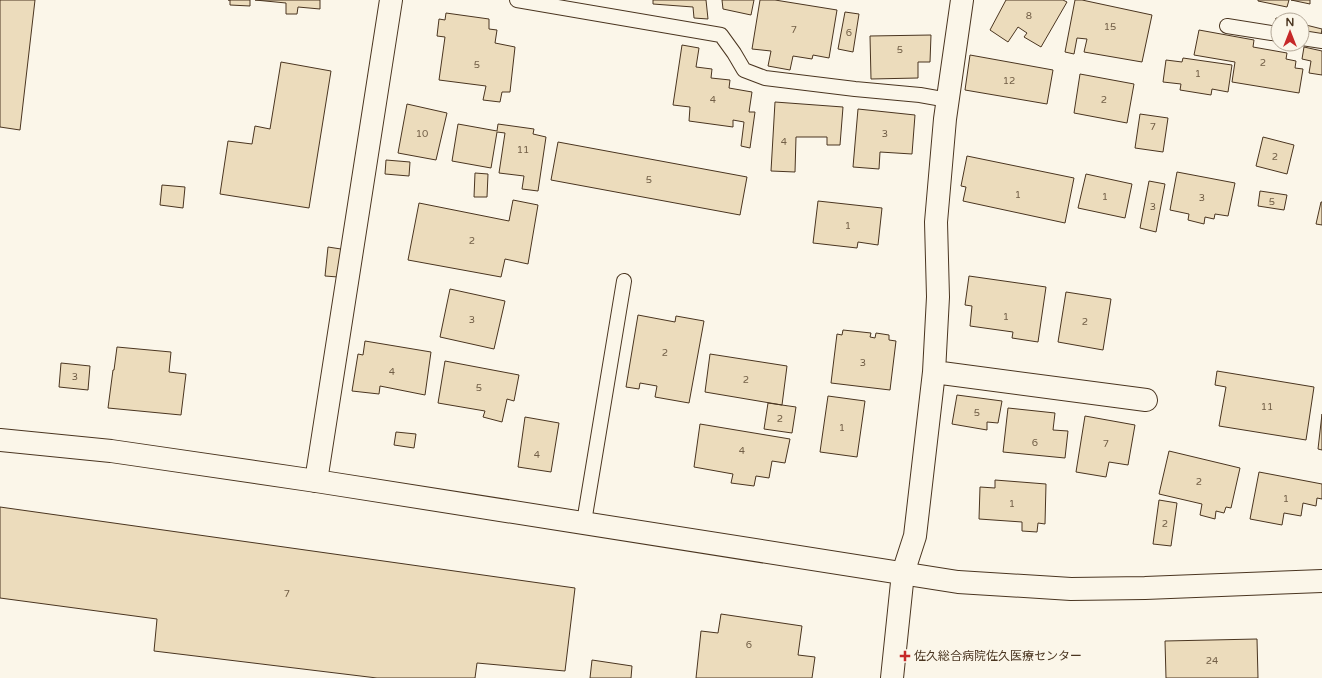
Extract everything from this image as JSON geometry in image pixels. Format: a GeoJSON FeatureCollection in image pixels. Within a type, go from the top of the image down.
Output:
{"type":"FeatureCollection","features":[{"type":"Feature","properties":{"kind":"street"},"geometry":{"type":"LineString","coordinates":[[316,481],[391,0]]}},
{"type":"Feature","properties":{"kind":"street"},"geometry":{"type":"LineString","coordinates":[[892,678],[903,573],[915,536],[934,372],[938,297],[936,222],[945,119],[962,0]]}},
{"type":"Feature","properties":{"kind":"street"},"geometry":{"type":"LineString","coordinates":[[934,372],[1146,400]]}},
{"type":"Feature","properties":{"kind":"street"},"geometry":{"type":"LineString","coordinates":[[0,440],[110,452],[316,481],[958,582],[1071,589],[1152,588],[1322,581]]}},
{"type":"Feature","properties":{"kind":"lane"},"geometry":{"type":"LineString","coordinates":[[517,0],[720,35],[734,53],[744,70],[765,78],[920,95],[948,100]]}},
{"type":"Feature","properties":{"kind":"lane"},"geometry":{"type":"LineString","coordinates":[[1227,26],[1270,33]]}},
{"type":"Feature","properties":{"kind":"lane"},"geometry":{"type":"LineString","coordinates":[[1310,40],[1322,42]]}},
{"type":"Feature","properties":{"kind":"lane"},"geometry":{"type":"LineString","coordinates":[[584,522],[624,281]]}},
{"type":"Feature","properties":{"kind":"building"},"geometry":{"type":"Polygon","coordinates":[[[0,0],[35,0],[20,130],[0,127],[0,0]]]}},
{"type":"Feature","properties":{"kind":"building"},"geometry":{"type":"Polygon","coordinates":[[[230,0],[250,0],[250,6],[230,5],[230,0]]]}},
{"type":"Feature","properties":{"kind":"building"},"geometry":{"type":"Polygon","coordinates":[[[255,0],[320,0],[320,9],[298,7],[297,14],[286,14],[286,3],[255,0]]]}},
{"type":"Feature","properties":{"kind":"building"},"geometry":{"type":"Polygon","coordinates":[[[653,0],[706,0],[708,19],[694,18],[693,7],[653,4],[653,0]]]}},
{"type":"Feature","properties":{"kind":"building"},"geometry":{"type":"Polygon","coordinates":[[[722,0],[754,0],[751,15],[723,9],[722,0]]]}},
{"type":"Feature","properties":{"kind":"building"},"geometry":{"type":"Polygon","coordinates":[[[760,0],[775,0],[837,10],[829,58],[813,55],[812,59],[793,56],[790,70],[768,66],[771,51],[752,49],[760,0]]]}},
{"type":"Feature","properties":{"kind":"building"},"geometry":{"type":"Polygon","coordinates":[[[1006,0],[1063,0],[1067,2],[1041,47],[1024,37],[1027,33],[1018,27],[1008,42],[990,30],[1006,0]]]}},
{"type":"Feature","properties":{"kind":"building"},"geometry":{"type":"Polygon","coordinates":[[[1075,0],[1082,0],[1152,15],[1142,62],[1084,52],[1087,39],[1077,38],[1074,54],[1065,52],[1075,0]]]}},
{"type":"Feature","properties":{"kind":"building"},"geometry":{"type":"Polygon","coordinates":[[[1258,0],[1289,0],[1287,7],[1258,0]]]}},
{"type":"Feature","properties":{"kind":"building"},"geometry":{"type":"Polygon","coordinates":[[[1291,0],[1310,0],[1310,4],[1291,0]]]}},
{"type":"Feature","properties":{"kind":"building"},"geometry":{"type":"Polygon","coordinates":[[[845,12],[859,14],[853,52],[838,49],[845,12]]]}},
{"type":"Feature","properties":{"kind":"building"},"geometry":{"type":"Polygon","coordinates":[[[446,13],[489,19],[489,29],[497,30],[495,43],[515,47],[510,92],[502,92],[500,102],[483,100],[486,86],[439,80],[445,37],[437,36],[439,19],[445,20],[446,13]]]}},
{"type":"Feature","properties":{"kind":"building"},"geometry":{"type":"Polygon","coordinates":[[[1310,26],[1322,29],[1320,41],[1310,39],[1310,26]]]}},
{"type":"Feature","properties":{"kind":"building"},"geometry":{"type":"Polygon","coordinates":[[[1199,30],[1254,40],[1253,47],[1270,50],[1270,52],[1287,53],[1286,59],[1296,61],[1295,68],[1303,69],[1299,93],[1232,82],[1235,62],[1194,55],[1199,30]]]}},
{"type":"Feature","properties":{"kind":"building"},"geometry":{"type":"Polygon","coordinates":[[[931,35],[930,62],[918,62],[918,78],[871,79],[870,36],[931,35]]]}},
{"type":"Feature","properties":{"kind":"building"},"geometry":{"type":"Polygon","coordinates":[[[682,45],[699,48],[696,67],[712,69],[711,78],[730,80],[729,88],[752,92],[749,112],[755,112],[750,148],[741,146],[744,122],[733,120],[733,127],[689,121],[690,107],[673,105],[682,45]]]}},
{"type":"Feature","properties":{"kind":"building"},"geometry":{"type":"Polygon","coordinates":[[[1310,48],[1322,51],[1322,75],[1309,73],[1311,61],[1302,59],[1303,52],[1310,52],[1310,48]]]}},
{"type":"Feature","properties":{"kind":"building"},"geometry":{"type":"Polygon","coordinates":[[[970,55],[1053,70],[1047,104],[965,90],[970,55]]]}},
{"type":"Feature","properties":{"kind":"building"},"geometry":{"type":"Polygon","coordinates":[[[1183,58],[1232,65],[1228,92],[1212,89],[1211,95],[1180,90],[1181,84],[1163,82],[1166,60],[1182,62],[1183,58]]]}},
{"type":"Feature","properties":{"kind":"building"},"geometry":{"type":"Polygon","coordinates":[[[281,62],[331,71],[309,208],[220,194],[228,141],[252,144],[255,126],[270,129],[281,62]]]}},
{"type":"Feature","properties":{"kind":"building"},"geometry":{"type":"Polygon","coordinates":[[[1080,74],[1134,84],[1127,123],[1074,113],[1080,74]]]}},
{"type":"Feature","properties":{"kind":"building"},"geometry":{"type":"Polygon","coordinates":[[[775,102],[843,107],[840,145],[827,145],[827,137],[796,137],[795,172],[771,171],[775,102]]]}},
{"type":"Feature","properties":{"kind":"building"},"geometry":{"type":"Polygon","coordinates":[[[407,104],[447,113],[436,160],[398,153],[407,104]]]}},
{"type":"Feature","properties":{"kind":"building"},"geometry":{"type":"Polygon","coordinates":[[[858,109],[915,115],[912,154],[880,152],[879,169],[853,167],[858,109]]]}},
{"type":"Feature","properties":{"kind":"building"},"geometry":{"type":"Polygon","coordinates":[[[1140,114],[1168,118],[1163,152],[1135,148],[1140,114]]]}},
{"type":"Feature","properties":{"kind":"building"},"geometry":{"type":"Polygon","coordinates":[[[458,124],[497,131],[498,124],[534,129],[533,134],[546,137],[538,191],[522,189],[524,176],[499,173],[505,133],[497,132],[491,168],[452,161],[458,124]]]}},
{"type":"Feature","properties":{"kind":"building"},"geometry":{"type":"Polygon","coordinates":[[[1263,137],[1294,145],[1287,174],[1256,166],[1263,137]]]}},
{"type":"Feature","properties":{"kind":"building"},"geometry":{"type":"Polygon","coordinates":[[[558,142],[747,177],[740,215],[551,180],[558,142]]]}},
{"type":"Feature","properties":{"kind":"building"},"geometry":{"type":"Polygon","coordinates":[[[967,156],[1074,178],[1065,223],[963,201],[966,187],[961,186],[967,156]]]}},
{"type":"Feature","properties":{"kind":"building"},"geometry":{"type":"Polygon","coordinates":[[[386,160],[410,162],[409,176],[385,174],[386,160]]]}},
{"type":"Feature","properties":{"kind":"building"},"geometry":{"type":"Polygon","coordinates":[[[1177,172],[1235,183],[1228,216],[1215,214],[1214,219],[1205,217],[1204,224],[1188,220],[1189,214],[1170,210],[1177,172]]]}},
{"type":"Feature","properties":{"kind":"building"},"geometry":{"type":"Polygon","coordinates":[[[475,173],[488,174],[487,197],[474,197],[475,173]]]}},
{"type":"Feature","properties":{"kind":"building"},"geometry":{"type":"Polygon","coordinates":[[[1086,174],[1132,184],[1125,218],[1078,208],[1086,174]]]}},
{"type":"Feature","properties":{"kind":"building"},"geometry":{"type":"Polygon","coordinates":[[[1149,181],[1165,184],[1156,232],[1140,228],[1149,181]]]}},
{"type":"Feature","properties":{"kind":"building"},"geometry":{"type":"Polygon","coordinates":[[[162,185],[185,187],[183,208],[160,205],[162,185]]]}},
{"type":"Feature","properties":{"kind":"building"},"geometry":{"type":"Polygon","coordinates":[[[1260,191],[1287,195],[1284,210],[1258,206],[1260,191]]]}},
{"type":"Feature","properties":{"kind":"building"},"geometry":{"type":"Polygon","coordinates":[[[513,200],[538,205],[528,264],[505,259],[501,277],[408,260],[419,203],[509,221],[513,200]]]}},
{"type":"Feature","properties":{"kind":"building"},"geometry":{"type":"Polygon","coordinates":[[[818,201],[882,208],[878,245],[858,242],[857,248],[813,243],[818,201]]]}},
{"type":"Feature","properties":{"kind":"building"},"geometry":{"type":"Polygon","coordinates":[[[1322,202],[1322,225],[1316,224],[1322,202]]]}},
{"type":"Feature","properties":{"kind":"building"},"geometry":{"type":"Polygon","coordinates":[[[328,247],[341,249],[338,277],[325,276],[328,247]]]}},
{"type":"Feature","properties":{"kind":"building"},"geometry":{"type":"Polygon","coordinates":[[[969,276],[1046,287],[1038,342],[1012,338],[1013,332],[970,326],[972,306],[965,305],[969,276]]]}},
{"type":"Feature","properties":{"kind":"building"},"geometry":{"type":"Polygon","coordinates":[[[450,289],[505,301],[494,349],[440,337],[450,289]]]}},
{"type":"Feature","properties":{"kind":"building"},"geometry":{"type":"Polygon","coordinates":[[[1066,292],[1111,299],[1103,350],[1058,342],[1066,292]]]}},
{"type":"Feature","properties":{"kind":"building"},"geometry":{"type":"Polygon","coordinates":[[[638,315],[675,322],[676,316],[704,321],[689,403],[655,397],[657,386],[640,383],[639,389],[626,387],[638,315]]]}},
{"type":"Feature","properties":{"kind":"building"},"geometry":{"type":"Polygon","coordinates":[[[843,330],[871,333],[870,337],[875,338],[876,333],[889,335],[889,340],[896,341],[890,390],[831,383],[837,334],[842,335],[843,330]]]}},
{"type":"Feature","properties":{"kind":"building"},"geometry":{"type":"Polygon","coordinates":[[[365,341],[431,352],[425,395],[380,386],[379,394],[352,391],[358,354],[363,355],[365,341]]]}},
{"type":"Feature","properties":{"kind":"building"},"geometry":{"type":"Polygon","coordinates":[[[117,347],[171,352],[169,372],[186,374],[181,415],[108,408],[117,347]]]}},
{"type":"Feature","properties":{"kind":"building"},"geometry":{"type":"Polygon","coordinates":[[[710,354],[787,366],[782,405],[705,392],[710,354]]]}},
{"type":"Feature","properties":{"kind":"building"},"geometry":{"type":"Polygon","coordinates":[[[445,361],[519,375],[514,401],[507,399],[502,422],[483,417],[485,411],[438,403],[445,361]]]}},
{"type":"Feature","properties":{"kind":"building"},"geometry":{"type":"Polygon","coordinates":[[[61,363],[90,366],[88,390],[59,387],[61,363]]]}},
{"type":"Feature","properties":{"kind":"building"},"geometry":{"type":"Polygon","coordinates":[[[1217,371],[1314,387],[1306,440],[1219,426],[1226,387],[1215,385],[1217,371]]]}},
{"type":"Feature","properties":{"kind":"building"},"geometry":{"type":"Polygon","coordinates":[[[957,395],[1002,401],[998,423],[987,422],[987,430],[952,424],[957,395]]]}},
{"type":"Feature","properties":{"kind":"building"},"geometry":{"type":"Polygon","coordinates":[[[828,396],[865,401],[857,457],[820,452],[828,396]]]}},
{"type":"Feature","properties":{"kind":"building"},"geometry":{"type":"Polygon","coordinates":[[[768,403],[796,407],[792,433],[764,429],[768,403]]]}},
{"type":"Feature","properties":{"kind":"building"},"geometry":{"type":"Polygon","coordinates":[[[1008,408],[1055,413],[1053,430],[1068,431],[1065,458],[1003,452],[1008,408]]]}},
{"type":"Feature","properties":{"kind":"building"},"geometry":{"type":"Polygon","coordinates":[[[1322,414],[1322,450],[1318,449],[1322,414]]]}},
{"type":"Feature","properties":{"kind":"building"},"geometry":{"type":"Polygon","coordinates":[[[1085,416],[1135,425],[1128,465],[1109,462],[1106,477],[1076,472],[1085,416]]]}},
{"type":"Feature","properties":{"kind":"building"},"geometry":{"type":"Polygon","coordinates":[[[525,417],[559,423],[551,472],[518,467],[525,417]]]}},
{"type":"Feature","properties":{"kind":"building"},"geometry":{"type":"Polygon","coordinates":[[[700,424],[790,439],[785,463],[772,461],[769,478],[756,476],[754,486],[731,483],[733,474],[694,467],[700,424]]]}},
{"type":"Feature","properties":{"kind":"building"},"geometry":{"type":"Polygon","coordinates":[[[396,432],[416,434],[414,448],[394,445],[396,432]]]}},
{"type":"Feature","properties":{"kind":"building"},"geometry":{"type":"Polygon","coordinates":[[[1169,451],[1240,468],[1231,508],[1226,507],[1224,513],[1216,511],[1215,519],[1200,515],[1202,504],[1159,494],[1169,451]]]}},
{"type":"Feature","properties":{"kind":"building"},"geometry":{"type":"Polygon","coordinates":[[[1259,472],[1322,484],[1322,499],[1317,498],[1316,506],[1303,503],[1301,516],[1284,513],[1282,525],[1250,519],[1259,472]]]}},
{"type":"Feature","properties":{"kind":"building"},"geometry":{"type":"Polygon","coordinates":[[[995,480],[1046,484],[1045,524],[1038,523],[1037,532],[1022,531],[1022,522],[979,519],[980,487],[995,488],[995,480]]]}},
{"type":"Feature","properties":{"kind":"building"},"geometry":{"type":"Polygon","coordinates":[[[1159,500],[1177,503],[1171,546],[1153,544],[1159,500]]]}},
{"type":"Feature","properties":{"kind":"building"},"geometry":{"type":"Polygon","coordinates":[[[0,507],[575,588],[565,671],[477,663],[475,678],[377,678],[154,651],[157,619],[0,598],[0,507]]]}},
{"type":"Feature","properties":{"kind":"building"},"geometry":{"type":"Polygon","coordinates":[[[721,614],[802,626],[798,655],[815,657],[812,678],[696,678],[701,631],[718,633],[721,614]]]}},
{"type":"Feature","properties":{"kind":"building"},"geometry":{"type":"Polygon","coordinates":[[[1257,639],[1258,678],[1166,678],[1165,641],[1257,639]]]}},
{"type":"Feature","properties":{"kind":"building"},"geometry":{"type":"Polygon","coordinates":[[[592,660],[632,666],[631,678],[590,678],[592,660]]]}},
{"type":"Feature","properties":{"kind":"place","name":"佐久総合病院佐久医療センター"},"geometry":{"type":"Point","coordinates":[905,656]}}]}
